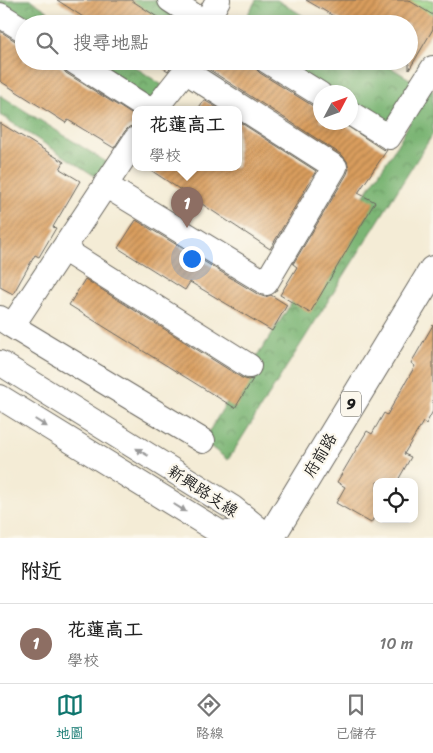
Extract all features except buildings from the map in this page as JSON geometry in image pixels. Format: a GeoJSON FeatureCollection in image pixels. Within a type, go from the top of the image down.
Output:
{"type":"FeatureCollection","features":[{"type":"Feature","properties":{"kind":"main road","name":"府前路"},"geometry":{"type":"LineString","coordinates":[[270,538],[433,270]]}},
{"type":"Feature","properties":{"kind":"street"},"geometry":{"type":"LineString","coordinates":[[170,0],[193,15]]}},
{"type":"Feature","properties":{"kind":"street"},"geometry":{"type":"LineString","coordinates":[[210,15],[218,0]]}},
{"type":"Feature","properties":{"kind":"street"},"geometry":{"type":"LineString","coordinates":[[0,15],[15,24]]}},
{"type":"Feature","properties":{"kind":"street"},"geometry":{"type":"LineString","coordinates":[[358,118],[389,137],[433,68]]}},
{"type":"Feature","properties":{"kind":"street"},"geometry":{"type":"LineString","coordinates":[[87,70],[143,106]]}},
{"type":"Feature","properties":{"kind":"street"},"geometry":{"type":"LineString","coordinates":[[157,106],[184,70]]}},
{"type":"Feature","properties":{"kind":"street"},"geometry":{"type":"LineString","coordinates":[[105,185],[266,283],[335,167],[193,70]]}},
{"type":"Feature","properties":{"kind":"street"},"geometry":{"type":"LineString","coordinates":[[281,70],[313,90]]}},
{"type":"Feature","properties":{"kind":"street"},"geometry":{"type":"LineString","coordinates":[[132,144],[63,249],[6,322],[203,441]]}},
{"type":"Feature","properties":{"kind":"street"},"geometry":{"type":"LineString","coordinates":[[63,249],[249,366]]}},
{"type":"Feature","properties":{"kind":"street","name":"新興路支線"},"geometry":{"type":"LineString","coordinates":[[0,363],[233,508],[270,538]]}},
{"type":"Feature","properties":{"kind":"street","name":"新興路支線"},"geometry":{"type":"LineString","coordinates":[[0,397],[219,532],[270,538]]}},
{"type":"Feature","properties":{"kind":"green space"},"geometry":{"type":"Polygon","coordinates":[[[0,0],[31,0],[54,15],[15,16],[0,6],[0,0]]]}},
{"type":"Feature","properties":{"kind":"green space"},"geometry":{"type":"Polygon","coordinates":[[[115,0],[170,0],[192,15],[138,15],[115,0]]]}},
{"type":"Feature","properties":{"kind":"green space"},"geometry":{"type":"Polygon","coordinates":[[[256,0],[277,0],[302,15],[247,15],[256,0]]]}},
{"type":"Feature","properties":{"kind":"green space"},"geometry":{"type":"Polygon","coordinates":[[[392,0],[433,0],[433,24],[392,0]]]}},
{"type":"Feature","properties":{"kind":"green space"},"geometry":{"type":"Polygon","coordinates":[[[100,70],[140,70],[162,85],[151,103],[100,70]]]}},
{"type":"Feature","properties":{"kind":"green space"},"geometry":{"type":"Polygon","coordinates":[[[284,70],[395,70],[413,81],[383,133],[358,117],[358,85],[313,85],[313,88],[284,70]]]}},
{"type":"Feature","properties":{"kind":"green space"},"geometry":{"type":"Polygon","coordinates":[[[430,87],[433,90],[433,134],[228,460],[203,441],[249,366],[355,205],[361,200],[393,152],[430,87]]]}},
{"type":"Feature","properties":{"kind":"green space"},"geometry":{"type":"Polygon","coordinates":[[[0,95],[111,165],[101,180],[0,115],[0,95]]]}},
{"type":"Feature","properties":{"kind":"place","name":"花蓮高工"},"geometry":{"type":"Point","coordinates":[187,228]}}]}
